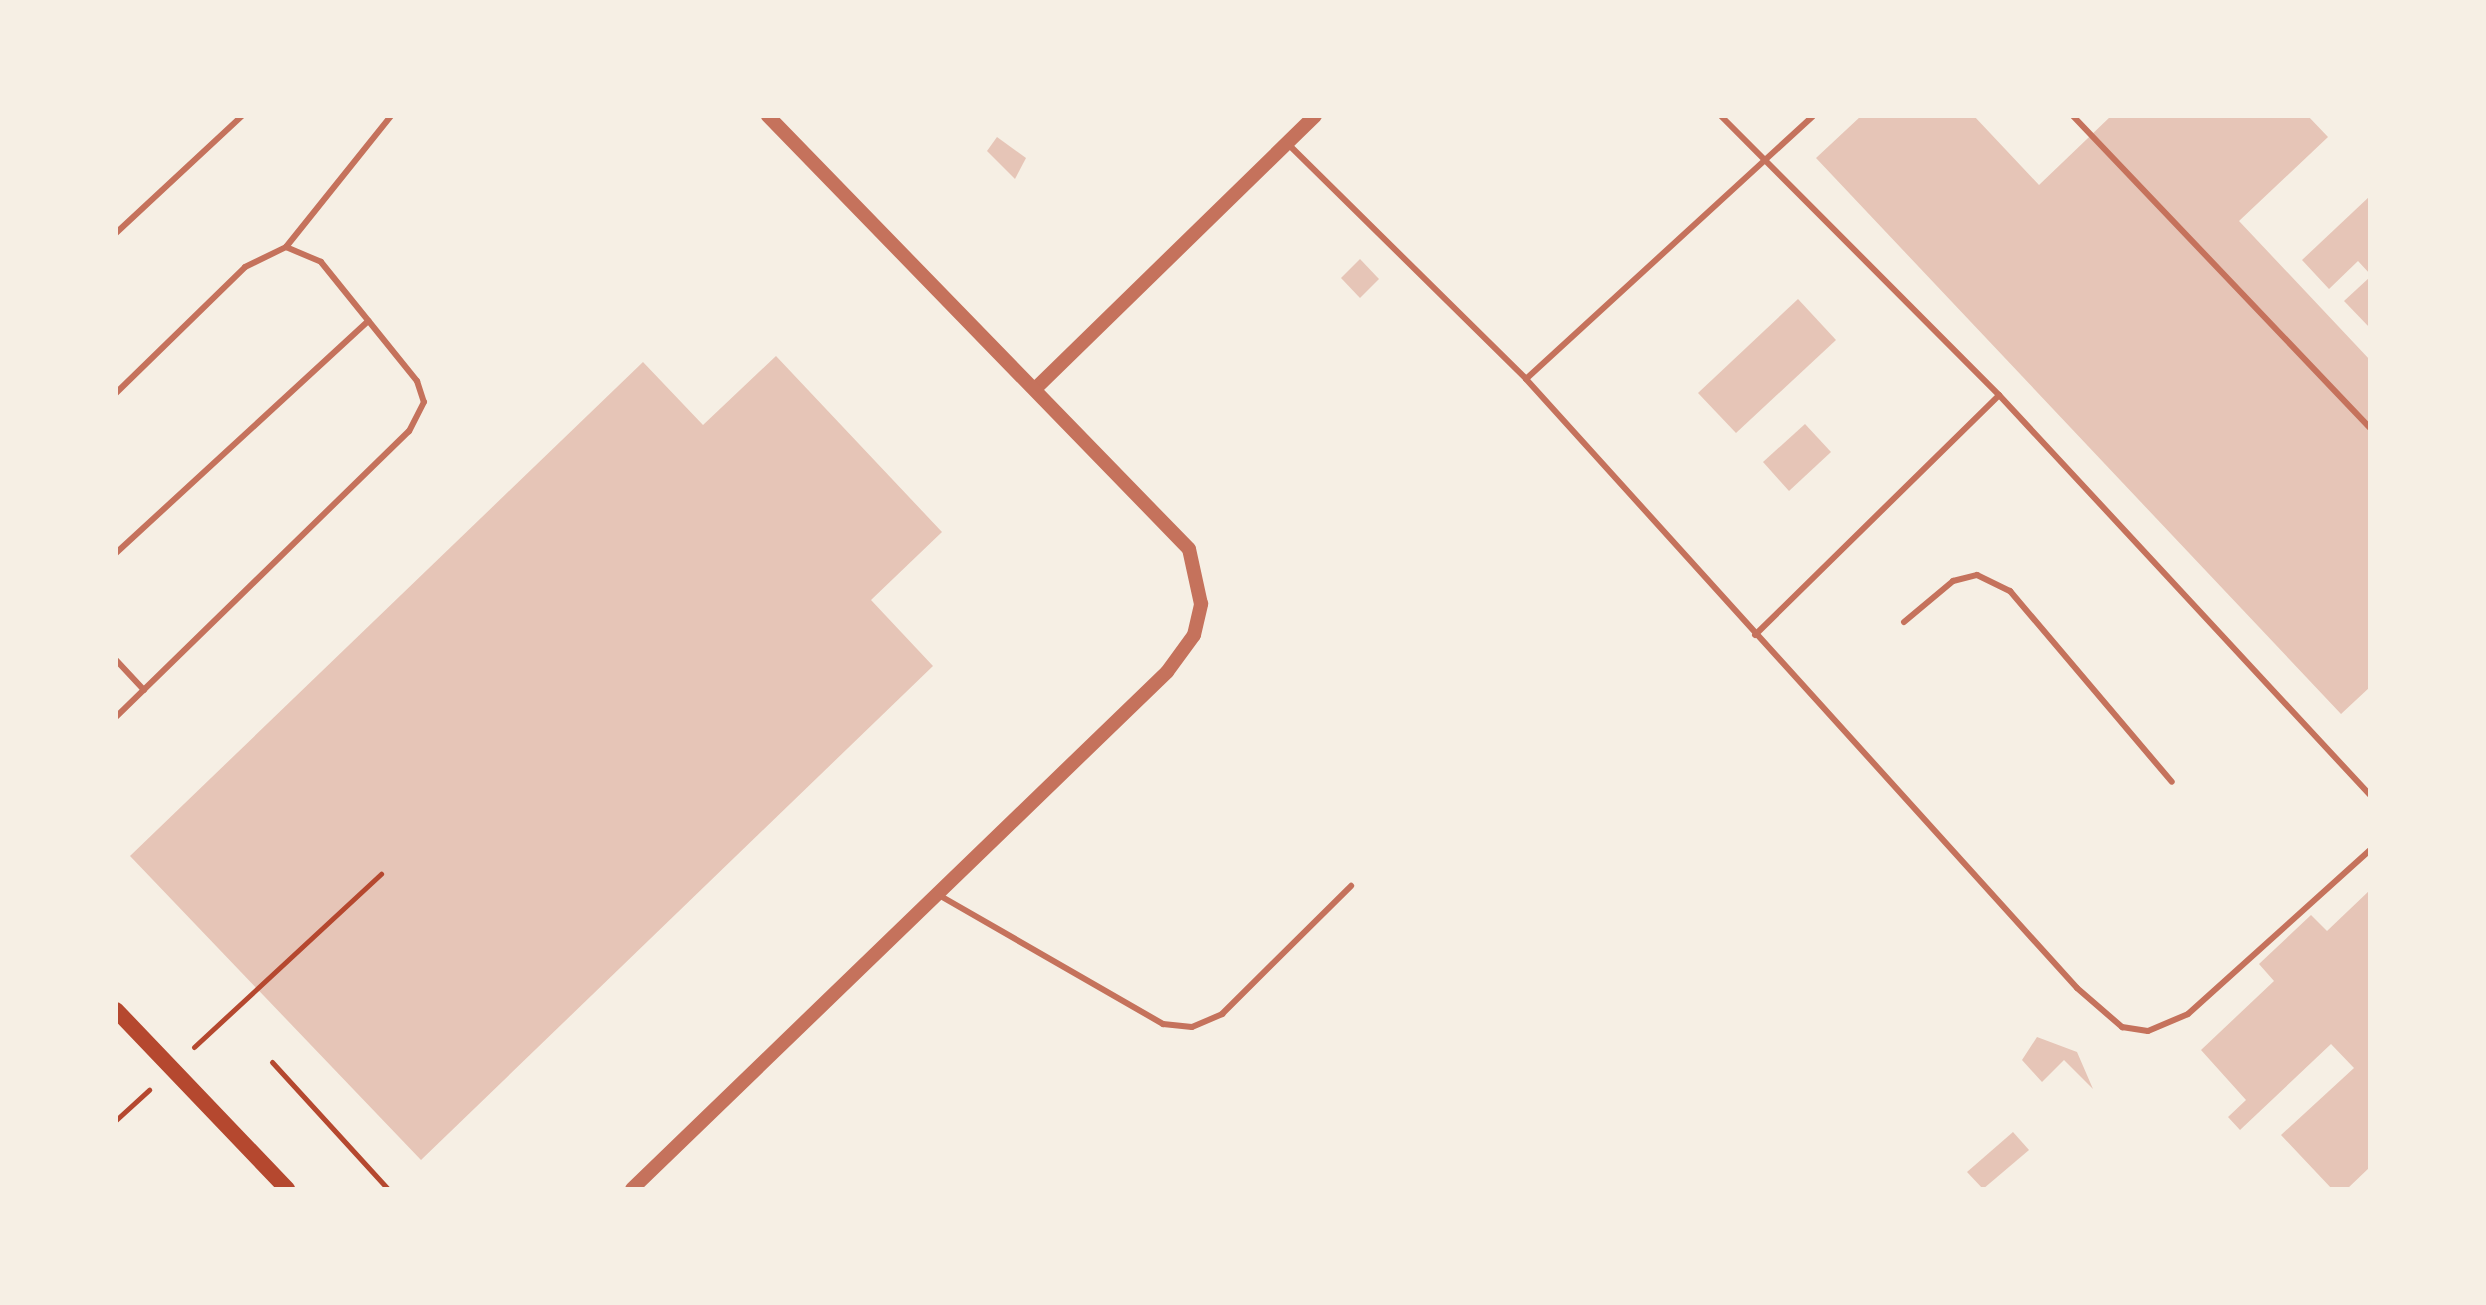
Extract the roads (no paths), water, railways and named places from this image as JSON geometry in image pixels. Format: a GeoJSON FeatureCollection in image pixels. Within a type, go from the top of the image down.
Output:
{"type":"FeatureCollection","features":[{"type":"Feature","properties":{"kind":"main road"},"geometry":{"type":"LineString","coordinates":[[116,1010],[287,1189]]}},
{"type":"Feature","properties":{"kind":"street"},"geometry":{"type":"LineString","coordinates":[[632,1189],[1167,672],[1194,635],[1201,604],[1189,549],[1036,388],[768,116]]}},
{"type":"Feature","properties":{"kind":"street"},"geometry":{"type":"LineString","coordinates":[[1036,388],[1315,116]]}},
{"type":"Feature","properties":{"kind":"lane"},"geometry":{"type":"LineString","coordinates":[[116,233],[242,116]]}},
{"type":"Feature","properties":{"kind":"lane"},"geometry":{"type":"LineString","coordinates":[[116,393],[245,267],[286,247],[391,116]]}},
{"type":"Feature","properties":{"kind":"lane"},"geometry":{"type":"LineString","coordinates":[[1721,116],[1766,165],[1999,395],[2370,795]]}},
{"type":"Feature","properties":{"kind":"lane"},"geometry":{"type":"LineString","coordinates":[[1526,379],[1766,165],[1813,116]]}},
{"type":"Feature","properties":{"kind":"lane"},"geometry":{"type":"LineString","coordinates":[[2073,116],[2370,428]]}},
{"type":"Feature","properties":{"kind":"lane"},"geometry":{"type":"LineString","coordinates":[[1286,143],[1526,379],[2077,988],[2122,1027],[2148,1031],[2188,1014],[2370,850]]}},
{"type":"Feature","properties":{"kind":"lane"},"geometry":{"type":"LineString","coordinates":[[116,717],[421,414],[417,381],[321,262],[286,247]]}},
{"type":"Feature","properties":{"kind":"lane"},"geometry":{"type":"LineString","coordinates":[[116,553],[368,321]]}},
{"type":"Feature","properties":{"kind":"lane"},"geometry":{"type":"LineString","coordinates":[[1755,635],[1999,395]]}},
{"type":"Feature","properties":{"kind":"lane"},"geometry":{"type":"LineString","coordinates":[[1904,622],[1953,581],[1977,575],[2010,591],[2172,782]]}},
{"type":"Feature","properties":{"kind":"lane"},"geometry":{"type":"LineString","coordinates":[[116,660],[144,690]]}},
{"type":"Feature","properties":{"kind":"lane"},"geometry":{"type":"LineString","coordinates":[[937,894],[1163,1024],[1192,1027],[1222,1014],[1351,886]]}}]}
